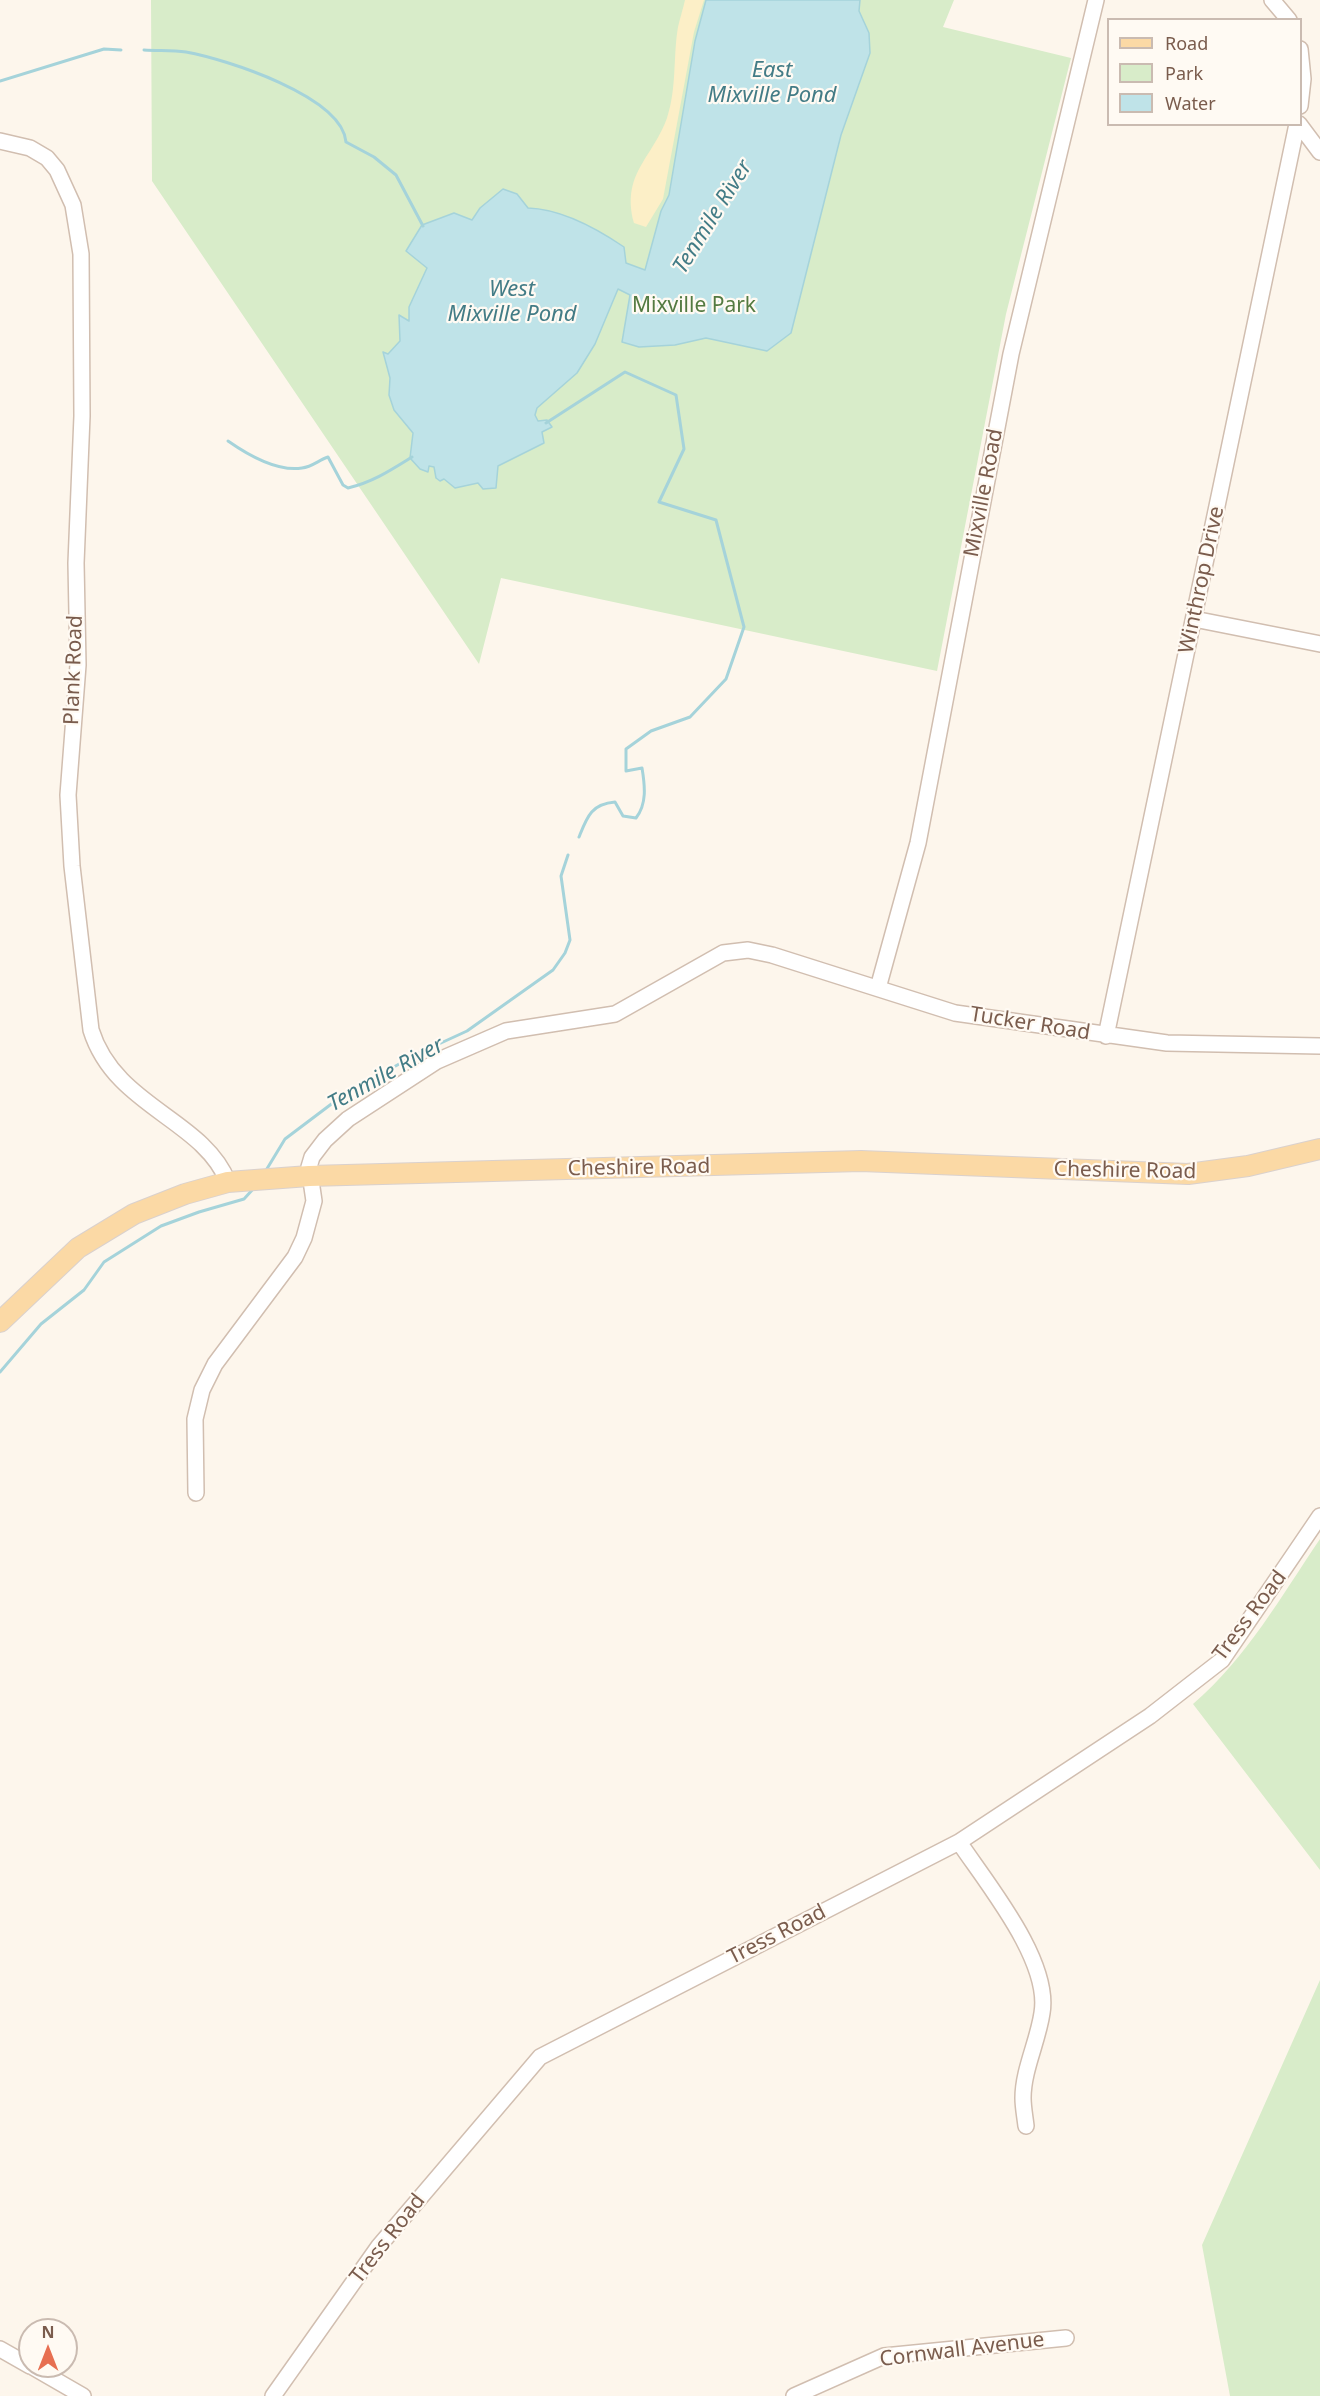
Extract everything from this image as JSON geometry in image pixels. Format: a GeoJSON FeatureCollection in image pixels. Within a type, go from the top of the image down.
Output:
{"type":"FeatureCollection","features":[{"type":"Feature","properties":{"kind":"main road","name":"Cheshire Road"},"geometry":{"type":"LineString","coordinates":[[0,1322],[78,1248],[106,1229],[159,1203],[228,1182],[309,1176],[861,1161],[1188,1174],[1248,1166],[1320,1149]]}},
{"type":"Feature","properties":{"kind":"street","name":"Mixville Road"},"geometry":{"type":"LineString","coordinates":[[878,988],[918,843],[1011,354],[1096,0]]}},
{"type":"Feature","properties":{"kind":"street"},"geometry":{"type":"LineString","coordinates":[[1272,0],[1287,18]]}},
{"type":"Feature","properties":{"kind":"street"},"geometry":{"type":"LineString","coordinates":[[1302,70],[1302,89]]}},
{"type":"Feature","properties":{"kind":"street","name":"Winthrop Drive"},"geometry":{"type":"LineString","coordinates":[[1106,1036],[1298,126]]}},
{"type":"Feature","properties":{"kind":"street"},"geometry":{"type":"LineString","coordinates":[[1300,126],[1320,152]]}},
{"type":"Feature","properties":{"kind":"street","name":"Plank Road"},"geometry":{"type":"LineString","coordinates":[[0,141],[30,148],[47,158],[57,170],[73,205],[81,254],[82,416],[76,563],[78,665],[68,795],[72,866],[89,1021],[96,1046],[111,1071],[207,1152],[223,1169],[228,1182]]}},
{"type":"Feature","properties":{"kind":"street"},"geometry":{"type":"LineString","coordinates":[[1194,619],[1320,644]]}},
{"type":"Feature","properties":{"kind":"street","name":"Tucker Road"},"geometry":{"type":"LineString","coordinates":[[309,1176],[312,1157],[325,1140],[348,1119],[437,1060],[506,1031],[615,1014],[723,953],[748,950],[772,955],[955,1013],[1167,1043],[1320,1046]]}},
{"type":"Feature","properties":{"kind":"street"},"geometry":{"type":"LineString","coordinates":[[196,1493],[195,1419],[202,1390],[215,1364],[278,1280],[304,1238],[314,1201],[309,1176]]}},
{"type":"Feature","properties":{"kind":"street","name":"Tress Road"},"geometry":{"type":"LineString","coordinates":[[273,2396],[379,2246],[540,2057],[959,1842],[1150,1716],[1222,1660],[1320,1516]]}},
{"type":"Feature","properties":{"kind":"street"},"geometry":{"type":"LineString","coordinates":[[959,1842],[1027,1947],[1038,1968],[1043,2011],[1023,2097],[1026,2126]]}},
{"type":"Feature","properties":{"kind":"street","name":"Cornwall Avenue"},"geometry":{"type":"LineString","coordinates":[[794,2396],[885,2356],[1066,2338]]}},
{"type":"Feature","properties":{"kind":"street"},"geometry":{"type":"LineString","coordinates":[[0,2349],[18,2359]]}},
{"type":"Feature","properties":{"kind":"street"},"geometry":{"type":"LineString","coordinates":[[51,2378],[83,2396]]}},
{"type":"Feature","properties":{"kind":"green space","name":"Mixville Park"},"geometry":{"type":"Polygon","coordinates":[[[151,0],[954,0],[943,27],[1071,58],[1006,314],[937,671],[501,578],[479,664],[152,181],[151,0]]]}},
{"type":"Feature","properties":{"kind":"green space"},"geometry":{"type":"Polygon","coordinates":[[[1320,1539],[1320,1870],[1193,1704],[1230,1667],[1246,1647],[1320,1539]]]}},
{"type":"Feature","properties":{"kind":"green space"},"geometry":{"type":"Polygon","coordinates":[[[1320,1980],[1320,2396],[1230,2396],[1202,2245],[1320,1980]]]}},
{"type":"Feature","properties":{"kind":"sand"},"geometry":{"type":"Polygon","coordinates":[[[685,0],[704,0],[694,32],[663,199],[646,227],[634,223],[631,206],[632,192],[640,168],[667,118],[674,84],[678,27],[685,0]]]}},
{"type":"Feature","properties":{"kind":"water"},"geometry":{"type":"Polygon","coordinates":[[[706,0],[860,0],[859,11],[869,33],[870,53],[841,135],[791,333],[767,351],[706,338],[675,345],[639,347],[622,342],[630,295],[618,289],[595,344],[577,373],[537,408],[535,415],[538,421],[547,420],[552,427],[542,432],[544,443],[498,466],[496,488],[483,489],[478,483],[455,488],[444,479],[440,481],[436,478],[434,467],[429,466],[428,472],[420,469],[410,458],[413,433],[394,410],[389,395],[390,378],[383,352],[388,354],[400,341],[399,315],[409,321],[409,307],[427,268],[406,251],[422,225],[454,213],[472,220],[480,208],[503,189],[517,194],[528,208],[565,216],[602,233],[624,247],[626,263],[645,270],[661,211],[669,195],[695,41],[706,0]]]}},
{"type":"Feature","properties":{"kind":"waterway"},"geometry":{"type":"LineString","coordinates":[[0,81],[104,49],[121,50]]}},
{"type":"Feature","properties":{"kind":"waterway"},"geometry":{"type":"LineString","coordinates":[[144,50],[181,51],[204,56],[253,71],[304,95],[325,110],[340,125],[346,142],[374,157],[396,175],[423,226]]}},
{"type":"Feature","properties":{"kind":"waterway","name":"Tenmile River"},"geometry":{"type":"LineString","coordinates":[[546,423],[625,372],[676,395],[684,449],[659,502],[716,520],[744,627],[726,679],[690,717],[651,731],[626,749],[626,771],[642,768],[644,801],[640,813],[636,818],[623,816],[615,802],[607,803],[591,813],[579,837]]}},
{"type":"Feature","properties":{"kind":"waterway"},"geometry":{"type":"LineString","coordinates":[[228,441],[254,457],[273,465],[292,469],[306,467],[328,457],[343,485],[348,488],[374,479],[412,457]]}},
{"type":"Feature","properties":{"kind":"waterway","name":"Tenmile River"},"geometry":{"type":"LineString","coordinates":[[265,1172],[285,1139],[342,1096],[417,1054],[467,1031],[553,970],[565,953],[570,940],[561,876],[568,855]]}},
{"type":"Feature","properties":{"kind":"waterway","name":"Tenmile River"},"geometry":{"type":"LineString","coordinates":[[0,1372],[41,1324],[84,1290],[104,1262],[161,1226],[244,1199],[254,1188]]}},
{"type":"Feature","properties":{"kind":"water label","name":"East Mixville Pond"},"geometry":{"type":"Point","coordinates":[772,84]}},
{"type":"Feature","properties":{"kind":"water label","name":"West Mixville Pond"},"geometry":{"type":"Point","coordinates":[512,302]}}]}
